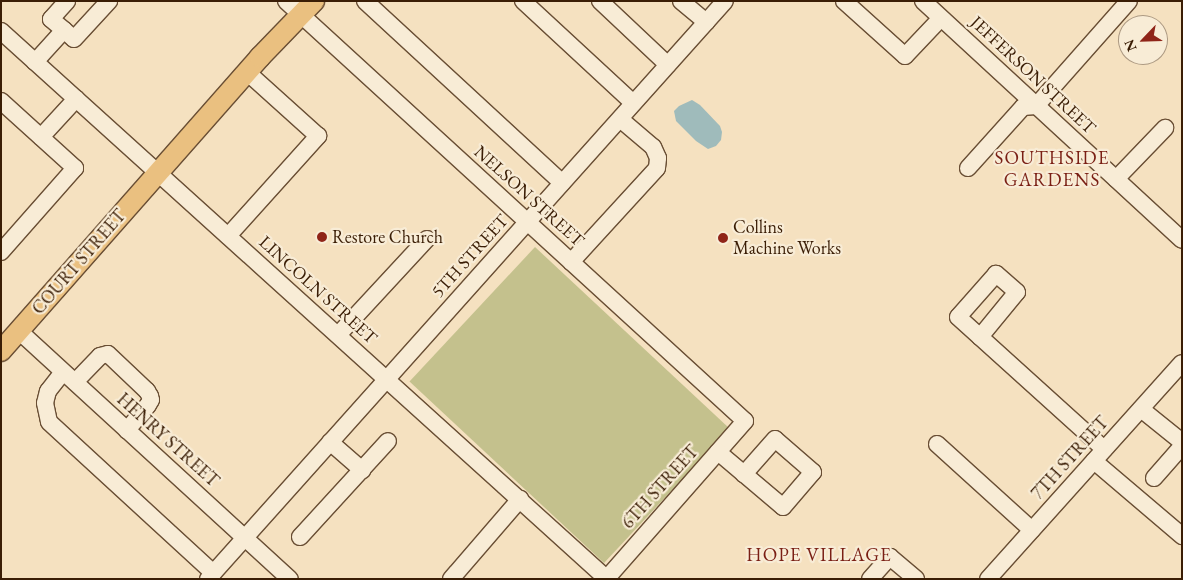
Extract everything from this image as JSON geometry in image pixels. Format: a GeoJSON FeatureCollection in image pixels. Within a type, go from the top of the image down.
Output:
{"type":"FeatureCollection","features":[{"type":"Feature","properties":{"kind":"main road","name":"COURT STREET"},"geometry":{"type":"LineString","coordinates":[[1,351],[247,72],[308,8]]}},
{"type":"Feature","properties":{"kind":"street"},"geometry":{"type":"LineString","coordinates":[[68,1],[52,19],[74,39],[109,1]]}},
{"type":"Feature","properties":{"kind":"street","name":"NELSON STREET"},"geometry":{"type":"LineString","coordinates":[[286,1],[308,8],[528,222],[745,421]]}},
{"type":"Feature","properties":{"kind":"street"},"geometry":{"type":"LineString","coordinates":[[365,1],[562,184]]}},
{"type":"Feature","properties":{"kind":"street"},"geometry":{"type":"LineString","coordinates":[[524,1],[633,103]]}},
{"type":"Feature","properties":{"kind":"street"},"geometry":{"type":"LineString","coordinates":[[600,1],[668,65]]}},
{"type":"Feature","properties":{"kind":"street"},"geometry":{"type":"LineString","coordinates":[[681,1],[706,22]]}},
{"type":"Feature","properties":{"kind":"street","name":"5TH STREET"},"geometry":{"type":"LineString","coordinates":[[210,576],[725,1]]}},
{"type":"Feature","properties":{"kind":"street"},"geometry":{"type":"LineString","coordinates":[[844,1],[905,56],[933,7]]}},
{"type":"Feature","properties":{"kind":"street"},"geometry":{"type":"LineString","coordinates":[[968,168],[1023,106],[1036,106],[1129,1]]}},
{"type":"Feature","properties":{"kind":"street","name":"JEFFERSON STREET"},"geometry":{"type":"LineString","coordinates":[[933,7],[1036,106],[1182,240]]}},
{"type":"Feature","properties":{"kind":"street"},"geometry":{"type":"LineString","coordinates":[[35,62],[64,30]]}},
{"type":"Feature","properties":{"kind":"street","name":"LINCOLN STREET"},"geometry":{"type":"LineString","coordinates":[[1,31],[607,578]]}},
{"type":"Feature","properties":{"kind":"street"},"geometry":{"type":"LineString","coordinates":[[228,236],[318,136],[247,72]]}},
{"type":"Feature","properties":{"kind":"street"},"geometry":{"type":"LineString","coordinates":[[41,137],[76,99]]}},
{"type":"Feature","properties":{"kind":"street"},"geometry":{"type":"LineString","coordinates":[[1,100],[75,168],[1,252]]}},
{"type":"Feature","properties":{"kind":"street"},"geometry":{"type":"LineString","coordinates":[[571,262],[656,168],[658,158],[653,147],[620,119]]}},
{"type":"Feature","properties":{"kind":"street"},"geometry":{"type":"LineString","coordinates":[[1116,179],[1165,128]]}},
{"type":"Feature","properties":{"kind":"street"},"geometry":{"type":"LineString","coordinates":[[338,335],[427,239]]}},
{"type":"Feature","properties":{"kind":"street","name":"HENRY STREET"},"geometry":{"type":"LineString","coordinates":[[18,331],[290,579]]}},
{"type":"Feature","properties":{"kind":"street"},"geometry":{"type":"LineString","coordinates":[[980,337],[1182,536]]}},
{"type":"Feature","properties":{"kind":"street"},"geometry":{"type":"LineString","coordinates":[[127,430],[151,400],[148,391],[108,354],[100,356],[48,391],[45,403],[49,422],[210,576]]}},
{"type":"Feature","properties":{"kind":"street","name":"7TH STREET"},"geometry":{"type":"LineString","coordinates":[[988,579],[1182,363]]}},
{"type":"Feature","properties":{"kind":"street"},"geometry":{"type":"LineString","coordinates":[[1141,409],[1182,444],[1154,478]]}},
{"type":"Feature","properties":{"kind":"street","name":"6TH STREET"},"geometry":{"type":"LineString","coordinates":[[607,578],[745,421]]}},
{"type":"Feature","properties":{"kind":"street"},"geometry":{"type":"LineString","coordinates":[[300,537],[388,441]]}},
{"type":"Feature","properties":{"kind":"street"},"geometry":{"type":"LineString","coordinates":[[330,442],[362,470]]}},
{"type":"Feature","properties":{"kind":"street"},"geometry":{"type":"LineString","coordinates":[[937,444],[1032,530]]}},
{"type":"Feature","properties":{"kind":"street"},"geometry":{"type":"LineString","coordinates":[[718,452],[744,474]]}},
{"type":"Feature","properties":{"kind":"street"},"geometry":{"type":"LineString","coordinates":[[451,579],[520,499]]}},
{"type":"Feature","properties":{"kind":"street"},"geometry":{"type":"LineString","coordinates":[[870,579],[890,557],[916,579]]}},
{"type":"Feature","properties":{"kind":"shaded area"},"geometry":{"type":"Polygon","coordinates":[[[535,247],[730,428],[604,563],[410,382],[535,247]]]}},
{"type":"Feature","properties":{"kind":"water"},"geometry":{"type":"Polygon","coordinates":[[[692,100],[700,105],[720,126],[722,132],[721,140],[716,146],[708,149],[696,141],[676,121],[674,111],[679,106],[692,100]]]}},
{"type":"Feature","properties":{"kind":"place","name":"Restore Church"},"geometry":{"type":"Point","coordinates":[322,237]}},
{"type":"Feature","properties":{"kind":"place","name":"Collins Machine Works"},"geometry":{"type":"Point","coordinates":[723,238]}},
{"type":"Feature","properties":{"kind":"district","name":"SOUTHSIDE GARDENS"},"geometry":{"type":"Point","coordinates":[1052,169]}},
{"type":"Feature","properties":{"kind":"district","name":"HOPE VILLAGE"},"geometry":{"type":"Point","coordinates":[819,555]}}]}
